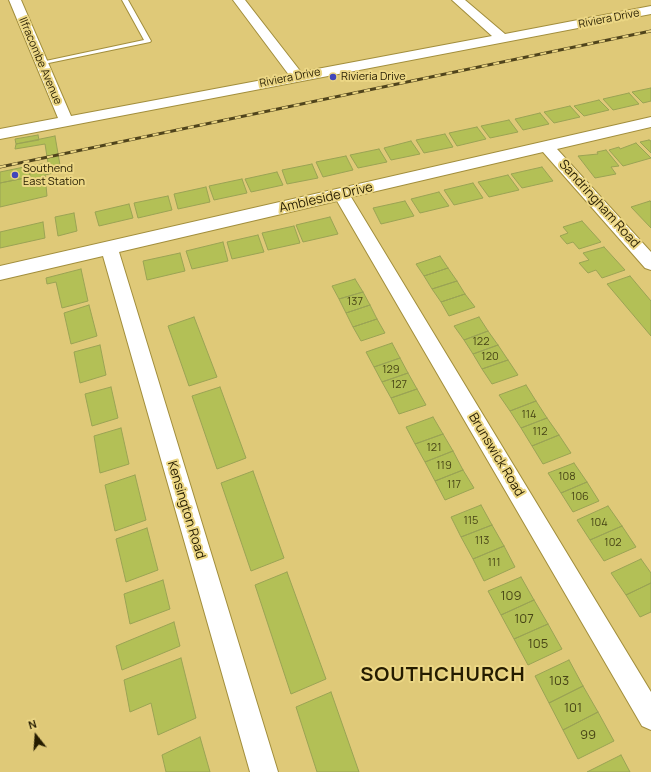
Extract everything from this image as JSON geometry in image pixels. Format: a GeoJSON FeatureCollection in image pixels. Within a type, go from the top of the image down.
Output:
{"type":"FeatureCollection","features":[{"type":"Feature","properties":{"kind":"street","name":"Ilfracombe Avenue"},"geometry":{"type":"LineString","coordinates":[[15,0],[66,121]]}},
{"type":"Feature","properties":{"kind":"street"},"geometry":{"type":"LineString","coordinates":[[239,0],[297,76]]}},
{"type":"Feature","properties":{"kind":"street"},"geometry":{"type":"LineString","coordinates":[[458,0],[501,38]]}},
{"type":"Feature","properties":{"kind":"street","name":"Riviera Drive"},"geometry":{"type":"LineString","coordinates":[[0,134],[297,76],[651,10]]}},
{"type":"Feature","properties":{"kind":"street","name":"Ambleside Drive"},"geometry":{"type":"LineString","coordinates":[[0,273],[651,122]]}},
{"type":"Feature","properties":{"kind":"street","name":"Sandringham Road"},"geometry":{"type":"LineString","coordinates":[[546,146],[651,263]]}},
{"type":"Feature","properties":{"kind":"street","name":"Brunswick Road"},"geometry":{"type":"LineString","coordinates":[[341,194],[651,717]]}},
{"type":"Feature","properties":{"kind":"street","name":"Kensington Road"},"geometry":{"type":"LineString","coordinates":[[108,248],[264,772]]}},
{"type":"Feature","properties":{"kind":"lane"},"geometry":{"type":"LineString","coordinates":[[41,64],[148,41],[125,0]]}},
{"type":"Feature","properties":{"kind":"building"},"geometry":{"type":"Polygon","coordinates":[[[651,88],[651,101],[643,103],[632,92],[651,88]]]}},
{"type":"Feature","properties":{"kind":"building"},"geometry":{"type":"Polygon","coordinates":[[[629,93],[639,104],[613,110],[603,99],[629,93]]]}},
{"type":"Feature","properties":{"kind":"building"},"geometry":{"type":"Polygon","coordinates":[[[599,100],[609,110],[584,116],[574,106],[599,100]]]}},
{"type":"Feature","properties":{"kind":"building"},"geometry":{"type":"Polygon","coordinates":[[[570,106],[580,117],[554,123],[544,112],[570,106]]]}},
{"type":"Feature","properties":{"kind":"building"},"geometry":{"type":"Polygon","coordinates":[[[540,113],[549,124],[523,130],[515,119],[540,113]]]}},
{"type":"Feature","properties":{"kind":"building"},"geometry":{"type":"Polygon","coordinates":[[[509,120],[518,132],[490,138],[481,126],[509,120]]]}},
{"type":"Feature","properties":{"kind":"building"},"geometry":{"type":"Polygon","coordinates":[[[477,127],[486,139],[457,146],[449,133],[477,127]]]}},
{"type":"Feature","properties":{"kind":"building"},"geometry":{"type":"Polygon","coordinates":[[[445,134],[453,147],[424,153],[416,140],[445,134]]]}},
{"type":"Feature","properties":{"kind":"building","name":"Southend East Station"},"geometry":{"type":"Polygon","coordinates":[[[38,135],[39,140],[16,144],[15,139],[38,135]]]}},
{"type":"Feature","properties":{"kind":"building"},"geometry":{"type":"Polygon","coordinates":[[[55,136],[61,171],[45,175],[47,196],[0,207],[0,183],[30,177],[29,166],[48,163],[45,144],[15,149],[16,144],[55,136]]]}},
{"type":"Feature","properties":{"kind":"building"},"geometry":{"type":"Polygon","coordinates":[[[411,141],[420,154],[391,160],[384,148],[411,141]]]}},
{"type":"Feature","properties":{"kind":"building"},"geometry":{"type":"Polygon","coordinates":[[[651,141],[651,153],[640,142],[651,141]]]}},
{"type":"Feature","properties":{"kind":"building"},"geometry":{"type":"Polygon","coordinates":[[[636,143],[651,158],[623,166],[609,150],[619,147],[620,149],[636,143]]]}},
{"type":"Feature","properties":{"kind":"building"},"geometry":{"type":"Polygon","coordinates":[[[379,149],[387,162],[358,168],[350,155],[379,149]]]}},
{"type":"Feature","properties":{"kind":"building"},"geometry":{"type":"Polygon","coordinates":[[[606,150],[619,166],[611,167],[616,174],[595,178],[578,156],[598,154],[597,152],[606,150]]]}},
{"type":"Feature","properties":{"kind":"building"},"geometry":{"type":"Polygon","coordinates":[[[346,156],[353,170],[323,177],[316,162],[346,156]]]}},
{"type":"Feature","properties":{"kind":"building"},"geometry":{"type":"Polygon","coordinates":[[[312,164],[318,178],[287,184],[282,170],[312,164]]]}},
{"type":"Feature","properties":{"kind":"building","name":"Southend East Station"},"geometry":{"type":"Polygon","coordinates":[[[29,166],[30,177],[0,183],[0,172],[29,166]]]}},
{"type":"Feature","properties":{"kind":"building"},"geometry":{"type":"Polygon","coordinates":[[[542,167],[553,181],[522,188],[511,174],[542,167]]]}},
{"type":"Feature","properties":{"kind":"building"},"geometry":{"type":"Polygon","coordinates":[[[277,172],[283,185],[251,192],[245,179],[277,172]]]}},
{"type":"Feature","properties":{"kind":"building"},"geometry":{"type":"Polygon","coordinates":[[[508,175],[519,190],[489,197],[478,182],[508,175]]]}},
{"type":"Feature","properties":{"kind":"building"},"geometry":{"type":"Polygon","coordinates":[[[242,179],[247,193],[214,200],[209,186],[242,179]]]}},
{"type":"Feature","properties":{"kind":"building"},"geometry":{"type":"Polygon","coordinates":[[[473,183],[483,198],[454,205],[444,190],[473,183]]]}},
{"type":"Feature","properties":{"kind":"building"},"geometry":{"type":"Polygon","coordinates":[[[206,187],[210,202],[178,209],[174,194],[206,187]]]}},
{"type":"Feature","properties":{"kind":"building"},"geometry":{"type":"Polygon","coordinates":[[[439,192],[449,206],[420,213],[411,199],[439,192]]]}},
{"type":"Feature","properties":{"kind":"building"},"geometry":{"type":"Polygon","coordinates":[[[168,196],[172,210],[138,218],[134,203],[168,196]]]}},
{"type":"Feature","properties":{"kind":"building"},"geometry":{"type":"Polygon","coordinates":[[[405,201],[414,216],[381,224],[373,208],[405,201]]]}},
{"type":"Feature","properties":{"kind":"building"},"geometry":{"type":"Polygon","coordinates":[[[650,201],[651,202],[651,228],[631,207],[650,201]]]}},
{"type":"Feature","properties":{"kind":"building"},"geometry":{"type":"Polygon","coordinates":[[[129,204],[133,218],[99,226],[95,212],[129,204]]]}},
{"type":"Feature","properties":{"kind":"building"},"geometry":{"type":"Polygon","coordinates":[[[74,213],[77,231],[58,236],[55,217],[74,213]]]}},
{"type":"Feature","properties":{"kind":"building"},"geometry":{"type":"Polygon","coordinates":[[[330,217],[338,234],[303,242],[296,225],[330,217]]]}},
{"type":"Feature","properties":{"kind":"building"},"geometry":{"type":"Polygon","coordinates":[[[582,221],[601,242],[579,249],[573,242],[567,244],[560,236],[568,233],[563,227],[582,221]]]}},
{"type":"Feature","properties":{"kind":"building"},"geometry":{"type":"Polygon","coordinates":[[[43,222],[45,238],[0,248],[0,232],[43,222]]]}},
{"type":"Feature","properties":{"kind":"building"},"geometry":{"type":"Polygon","coordinates":[[[294,226],[300,243],[268,250],[262,233],[294,226]]]}},
{"type":"Feature","properties":{"kind":"building"},"geometry":{"type":"Polygon","coordinates":[[[258,235],[264,252],[232,259],[227,242],[258,235]]]}},
{"type":"Feature","properties":{"kind":"building"},"geometry":{"type":"Polygon","coordinates":[[[223,242],[228,261],[192,269],[186,251],[223,242]]]}},
{"type":"Feature","properties":{"kind":"building"},"geometry":{"type":"Polygon","coordinates":[[[604,247],[625,270],[602,278],[596,270],[588,273],[579,263],[589,260],[583,253],[604,247]]]}},
{"type":"Feature","properties":{"kind":"building"},"geometry":{"type":"Polygon","coordinates":[[[180,253],[185,271],[147,280],[143,261],[180,253]]]}},
{"type":"Feature","properties":{"kind":"building"},"geometry":{"type":"Polygon","coordinates":[[[440,256],[448,268],[424,276],[416,264],[440,256]]]}},
{"type":"Feature","properties":{"kind":"building"},"geometry":{"type":"Polygon","coordinates":[[[448,268],[457,281],[432,289],[424,276],[448,268]]]}},
{"type":"Feature","properties":{"kind":"building"},"geometry":{"type":"Polygon","coordinates":[[[81,269],[88,301],[62,308],[56,282],[47,284],[46,278],[81,269]]]}},
{"type":"Feature","properties":{"kind":"building"},"geometry":{"type":"Polygon","coordinates":[[[630,276],[651,301],[651,336],[607,284],[630,276]]]}},
{"type":"Feature","properties":{"kind":"building"},"geometry":{"type":"Polygon","coordinates":[[[355,279],[363,292],[339,299],[332,286],[355,279]]]}},
{"type":"Feature","properties":{"kind":"building"},"geometry":{"type":"Polygon","coordinates":[[[457,281],[465,294],[441,302],[432,289],[457,281]]]}},
{"type":"Feature","properties":{"kind":"building"},"geometry":{"type":"Polygon","coordinates":[[[363,292],[370,305],[346,313],[339,299],[363,292]]]}},
{"type":"Feature","properties":{"kind":"building"},"geometry":{"type":"Polygon","coordinates":[[[465,294],[475,307],[449,316],[441,302],[465,294]]]}},
{"type":"Feature","properties":{"kind":"building"},"geometry":{"type":"Polygon","coordinates":[[[89,305],[97,336],[71,344],[64,313],[89,305]]]}},
{"type":"Feature","properties":{"kind":"building"},"geometry":{"type":"Polygon","coordinates":[[[370,305],[377,319],[353,327],[346,313],[370,305]]]}},
{"type":"Feature","properties":{"kind":"building"},"geometry":{"type":"Polygon","coordinates":[[[194,317],[217,377],[189,386],[168,326],[194,317]]]}},
{"type":"Feature","properties":{"kind":"building"},"geometry":{"type":"Polygon","coordinates":[[[479,317],[488,331],[464,340],[454,326],[479,317]]]}},
{"type":"Feature","properties":{"kind":"building"},"geometry":{"type":"Polygon","coordinates":[[[377,319],[385,333],[361,341],[353,327],[377,319]]]}},
{"type":"Feature","properties":{"kind":"building"},"geometry":{"type":"Polygon","coordinates":[[[488,331],[498,345],[473,354],[464,340],[488,331]]]}},
{"type":"Feature","properties":{"kind":"building"},"geometry":{"type":"Polygon","coordinates":[[[392,343],[400,358],[374,367],[366,352],[392,343]]]}},
{"type":"Feature","properties":{"kind":"building"},"geometry":{"type":"Polygon","coordinates":[[[100,345],[106,375],[80,383],[74,352],[100,345]]]}},
{"type":"Feature","properties":{"kind":"building"},"geometry":{"type":"Polygon","coordinates":[[[498,345],[508,360],[482,369],[473,354],[498,345]]]}},
{"type":"Feature","properties":{"kind":"building"},"geometry":{"type":"Polygon","coordinates":[[[400,358],[408,373],[382,382],[374,367],[400,358]]]}},
{"type":"Feature","properties":{"kind":"building"},"geometry":{"type":"Polygon","coordinates":[[[508,360],[518,375],[492,384],[482,369],[508,360]]]}},
{"type":"Feature","properties":{"kind":"building"},"geometry":{"type":"Polygon","coordinates":[[[408,373],[417,389],[391,398],[382,382],[408,373]]]}},
{"type":"Feature","properties":{"kind":"building"},"geometry":{"type":"Polygon","coordinates":[[[526,385],[536,401],[510,411],[499,395],[526,385]]]}},
{"type":"Feature","properties":{"kind":"building"},"geometry":{"type":"Polygon","coordinates":[[[111,387],[118,418],[92,426],[85,394],[111,387]]]}},
{"type":"Feature","properties":{"kind":"building"},"geometry":{"type":"Polygon","coordinates":[[[220,387],[246,458],[217,469],[192,396],[220,387]]]}},
{"type":"Feature","properties":{"kind":"building"},"geometry":{"type":"Polygon","coordinates":[[[417,389],[426,405],[399,414],[391,398],[417,389]]]}},
{"type":"Feature","properties":{"kind":"building"},"geometry":{"type":"Polygon","coordinates":[[[536,401],[547,418],[521,428],[510,411],[536,401]]]}},
{"type":"Feature","properties":{"kind":"building"},"geometry":{"type":"Polygon","coordinates":[[[433,417],[443,434],[415,444],[406,427],[433,417]]]}},
{"type":"Feature","properties":{"kind":"building"},"geometry":{"type":"Polygon","coordinates":[[[547,418],[559,435],[532,446],[521,428],[547,418]]]}},
{"type":"Feature","properties":{"kind":"building"},"geometry":{"type":"Polygon","coordinates":[[[121,428],[129,464],[100,473],[94,436],[121,428]]]}},
{"type":"Feature","properties":{"kind":"building"},"geometry":{"type":"Polygon","coordinates":[[[443,434],[453,451],[425,462],[415,444],[443,434]]]}},
{"type":"Feature","properties":{"kind":"building"},"geometry":{"type":"Polygon","coordinates":[[[559,435],[571,453],[543,464],[532,446],[559,435]]]}},
{"type":"Feature","properties":{"kind":"building"},"geometry":{"type":"Polygon","coordinates":[[[453,451],[463,470],[435,481],[425,462],[453,451]]]}},
{"type":"Feature","properties":{"kind":"building"},"geometry":{"type":"Polygon","coordinates":[[[574,463],[587,482],[561,493],[548,473],[574,463]]]}},
{"type":"Feature","properties":{"kind":"building"},"geometry":{"type":"Polygon","coordinates":[[[463,470],[474,488],[445,500],[435,481],[463,470]]]}},
{"type":"Feature","properties":{"kind":"building"},"geometry":{"type":"Polygon","coordinates":[[[253,471],[284,558],[251,571],[221,483],[253,471]]]}},
{"type":"Feature","properties":{"kind":"building"},"geometry":{"type":"Polygon","coordinates":[[[135,475],[146,520],[115,531],[105,485],[135,475]]]}},
{"type":"Feature","properties":{"kind":"building"},"geometry":{"type":"Polygon","coordinates":[[[587,482],[599,501],[573,512],[561,493],[587,482]]]}},
{"type":"Feature","properties":{"kind":"building"},"geometry":{"type":"Polygon","coordinates":[[[481,505],[492,525],[461,537],[451,517],[481,505]]]}},
{"type":"Feature","properties":{"kind":"building"},"geometry":{"type":"Polygon","coordinates":[[[608,506],[622,526],[590,540],[577,520],[608,506]]]}},
{"type":"Feature","properties":{"kind":"building"},"geometry":{"type":"Polygon","coordinates":[[[492,525],[504,546],[473,559],[461,537],[492,525]]]}},
{"type":"Feature","properties":{"kind":"building"},"geometry":{"type":"Polygon","coordinates":[[[622,526],[636,547],[604,561],[590,540],[622,526]]]}},
{"type":"Feature","properties":{"kind":"building"},"geometry":{"type":"Polygon","coordinates":[[[147,528],[158,570],[126,582],[116,539],[147,528]]]}},
{"type":"Feature","properties":{"kind":"building"},"geometry":{"type":"Polygon","coordinates":[[[504,546],[515,567],[484,581],[473,559],[504,546]]]}},
{"type":"Feature","properties":{"kind":"building"},"geometry":{"type":"Polygon","coordinates":[[[641,559],[651,573],[651,583],[626,595],[611,573],[641,559]]]}},
{"type":"Feature","properties":{"kind":"building"},"geometry":{"type":"Polygon","coordinates":[[[287,572],[326,679],[291,694],[255,585],[287,572]]]}},
{"type":"Feature","properties":{"kind":"building"},"geometry":{"type":"Polygon","coordinates":[[[521,577],[534,600],[501,615],[488,591],[521,577]]]}},
{"type":"Feature","properties":{"kind":"building"},"geometry":{"type":"Polygon","coordinates":[[[163,580],[170,609],[130,624],[124,594],[163,580]]]}},
{"type":"Feature","properties":{"kind":"building"},"geometry":{"type":"Polygon","coordinates":[[[651,583],[651,612],[640,617],[626,595],[651,583]]]}},
{"type":"Feature","properties":{"kind":"building"},"geometry":{"type":"Polygon","coordinates":[[[534,600],[548,624],[514,639],[501,615],[534,600]]]}},
{"type":"Feature","properties":{"kind":"building"},"geometry":{"type":"Polygon","coordinates":[[[174,622],[180,646],[122,670],[116,646],[174,622]]]}},
{"type":"Feature","properties":{"kind":"building"},"geometry":{"type":"Polygon","coordinates":[[[548,624],[562,649],[528,665],[514,639],[548,624]]]}},
{"type":"Feature","properties":{"kind":"building"},"geometry":{"type":"Polygon","coordinates":[[[181,658],[196,718],[158,735],[151,703],[130,712],[124,680],[181,658]]]}},
{"type":"Feature","properties":{"kind":"building"},"geometry":{"type":"Polygon","coordinates":[[[569,660],[583,686],[549,703],[535,676],[569,660]]]}},
{"type":"Feature","properties":{"kind":"building"},"geometry":{"type":"Polygon","coordinates":[[[583,686],[598,712],[563,730],[549,703],[583,686]]]}},
{"type":"Feature","properties":{"kind":"building"},"geometry":{"type":"Polygon","coordinates":[[[331,692],[359,772],[317,772],[296,707],[331,692]]]}},
{"type":"Feature","properties":{"kind":"building"},"geometry":{"type":"Polygon","coordinates":[[[598,712],[614,741],[578,759],[563,730],[598,712]]]}},
{"type":"Feature","properties":{"kind":"building"},"geometry":{"type":"Polygon","coordinates":[[[200,737],[210,772],[166,772],[162,755],[200,737]]]}},
{"type":"Feature","properties":{"kind":"building"},"geometry":{"type":"Polygon","coordinates":[[[621,755],[630,772],[587,772],[621,755]]]}},
{"type":"Feature","properties":{"kind":"railway"},"geometry":{"type":"LineString","coordinates":[[0,167],[651,31]]}},
{"type":"Feature","properties":{"kind":"place","name":"Rivieria Drive"},"geometry":{"type":"Point","coordinates":[333,77]}},
{"type":"Feature","properties":{"kind":"place","name":"Southend East Station"},"geometry":{"type":"Point","coordinates":[15,175]}},
{"type":"Feature","properties":{"kind":"district","name":"SOUTHCHURCH"},"geometry":{"type":"Point","coordinates":[443,675]}}]}
